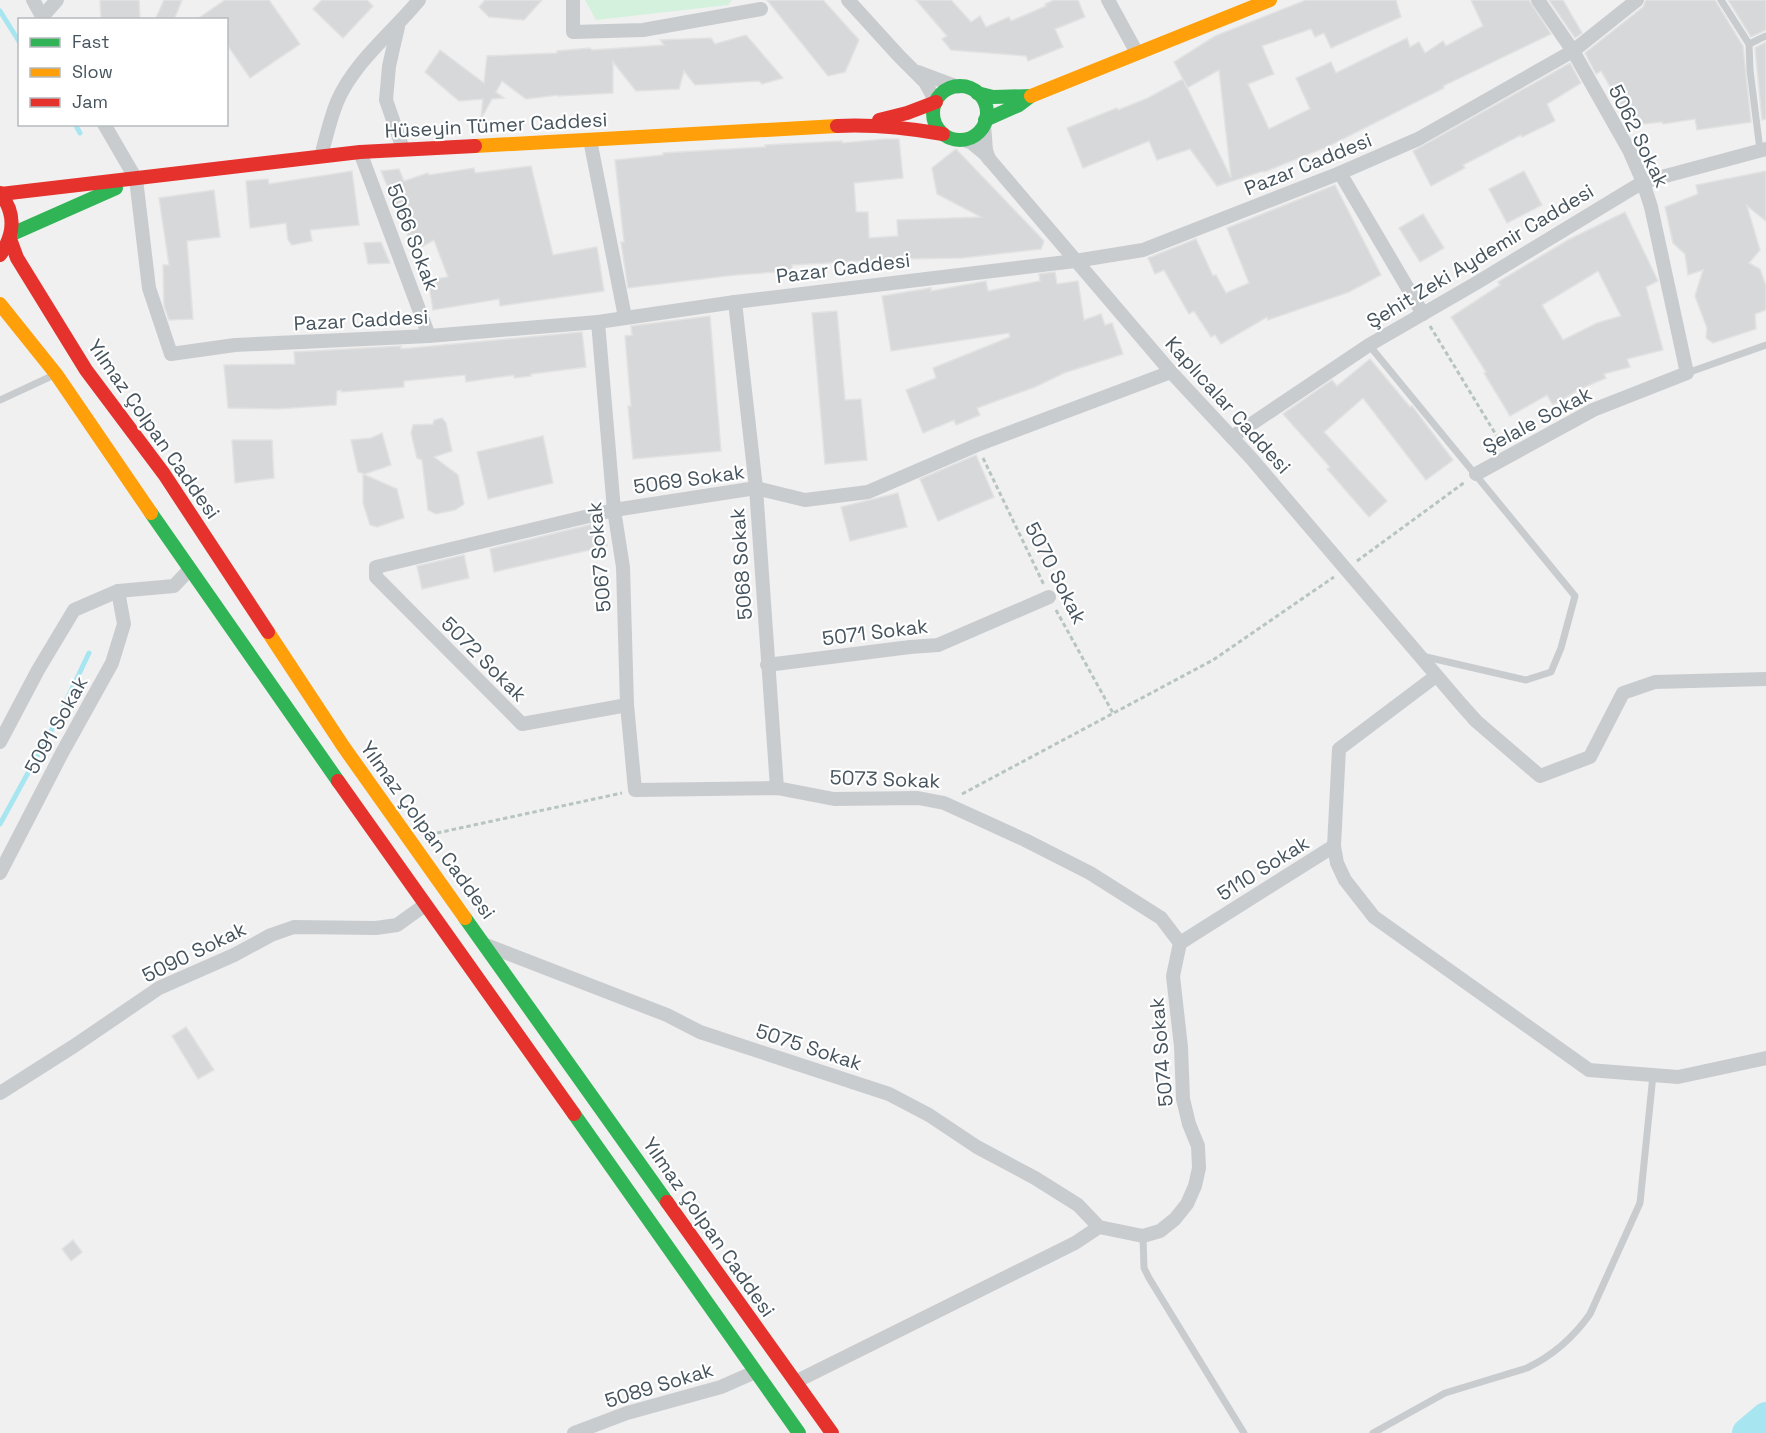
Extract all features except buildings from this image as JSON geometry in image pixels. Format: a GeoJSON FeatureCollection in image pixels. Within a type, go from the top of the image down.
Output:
{"type":"FeatureCollection","features":[{"type":"Feature","properties":{"kind":"main road"},"geometry":{"type":"LineString","coordinates":[[964,140],[972,137],[985,123],[1031,96],[1270,0]]}},
{"type":"Feature","properties":{"kind":"main road"},"geometry":{"type":"LineString","coordinates":[[958,87],[993,97],[1031,96]]}},
{"type":"Feature","properties":{"kind":"main road","name":"Hüseyin Tümer Caddesi"},"geometry":{"type":"LineString","coordinates":[[859,125],[907,113],[936,102],[944,92],[958,87]]}},
{"type":"Feature","properties":{"kind":"main road"},"geometry":{"type":"LineString","coordinates":[[977,93],[986,108],[985,123]]}},
{"type":"Feature","properties":{"kind":"main road"},"geometry":{"type":"LineString","coordinates":[[936,102],[933,115],[935,124],[943,134]]}},
{"type":"Feature","properties":{"kind":"main road","name":"Hüseyin Tümer Caddesi"},"geometry":{"type":"LineString","coordinates":[[0,194],[321,156],[403,149],[859,125],[910,128],[943,134],[955,140],[964,140]]}},
{"type":"Feature","properties":{"kind":"main road","name":"Hüseyin Tümer Caddesi"},"geometry":{"type":"LineString","coordinates":[[11,236],[136,179]]}},
{"type":"Feature","properties":{"kind":"main road","name":"Yılmaz Çolpan Caddesi"},"geometry":{"type":"LineString","coordinates":[[0,194],[10,208],[13,221],[11,236],[17,258],[86,370],[164,474],[343,746],[832,1433]]}},
{"type":"Feature","properties":{"kind":"main road"},"geometry":{"type":"LineString","coordinates":[[0,255],[11,236]]}},
{"type":"Feature","properties":{"kind":"main road"},"geometry":{"type":"LineString","coordinates":[[0,304],[56,374],[189,570],[799,1433]]}},
{"type":"Feature","properties":{"kind":"street"},"geometry":{"type":"LineString","coordinates":[[33,0],[43,18],[57,0]]}},
{"type":"Feature","properties":{"kind":"street"},"geometry":{"type":"LineString","coordinates":[[321,156],[338,101],[360,64],[399,25],[419,0]]}},
{"type":"Feature","properties":{"kind":"street"},"geometry":{"type":"LineString","coordinates":[[573,0],[573,32],[643,30],[757,4]]}},
{"type":"Feature","properties":{"kind":"street"},"geometry":{"type":"LineString","coordinates":[[848,0],[925,82],[936,102]]}},
{"type":"Feature","properties":{"kind":"street"},"geometry":{"type":"LineString","coordinates":[[1108,0],[1137,53]]}},
{"type":"Feature","properties":{"kind":"street","name":"5062 Sokak"},"geometry":{"type":"LineString","coordinates":[[1538,0],[1573,51],[1629,150],[1643,182],[1651,207],[1688,373]]}},
{"type":"Feature","properties":{"kind":"street","name":"Pazar Caddesi"},"geometry":{"type":"LineString","coordinates":[[136,179],[149,288],[171,354],[236,345],[429,336],[598,322],[735,302],[1075,261],[1143,250],[1340,173],[1418,139],[1573,51],[1637,0]]}},
{"type":"Feature","properties":{"kind":"street"},"geometry":{"type":"LineString","coordinates":[[399,25],[390,66],[387,100],[403,149]]}},
{"type":"Feature","properties":{"kind":"street"},"geometry":{"type":"LineString","coordinates":[[913,70],[958,87]]}},
{"type":"Feature","properties":{"kind":"street"},"geometry":{"type":"LineString","coordinates":[[985,123],[986,150],[990,160]]}},
{"type":"Feature","properties":{"kind":"street"},"geometry":{"type":"LineString","coordinates":[[105,126],[136,179]]}},
{"type":"Feature","properties":{"kind":"street"},"geometry":{"type":"LineString","coordinates":[[590,140],[625,317]]}},
{"type":"Feature","properties":{"kind":"street","name":"Kaplıcalar Caddesi"},"geometry":{"type":"LineString","coordinates":[[964,140],[972,143],[990,160],[1171,372],[1232,437],[1347,569],[1476,721],[1540,777],[1590,757],[1623,693],[1655,682],[1766,679]]}},
{"type":"Feature","properties":{"kind":"street","name":"Şehit Zeki Aydemir Caddesi"},"geometry":{"type":"LineString","coordinates":[[1232,437],[1369,345],[1643,182],[1763,149]]}},
{"type":"Feature","properties":{"kind":"street","name":"5066 Sokak"},"geometry":{"type":"LineString","coordinates":[[360,152],[429,336]]}},
{"type":"Feature","properties":{"kind":"street"},"geometry":{"type":"LineString","coordinates":[[1340,173],[1423,314]]}},
{"type":"Feature","properties":{"kind":"street","name":"5068 Sokak"},"geometry":{"type":"LineString","coordinates":[[735,302],[756,488],[777,788]]}},
{"type":"Feature","properties":{"kind":"street","name":"5067 Sokak"},"geometry":{"type":"LineString","coordinates":[[598,322],[614,510],[623,567],[627,705],[635,790]]}},
{"type":"Feature","properties":{"kind":"street","name":"5069 Sokak"},"geometry":{"type":"LineString","coordinates":[[376,567],[614,510],[756,488],[805,500],[868,492],[977,445],[1171,372]]}},
{"type":"Feature","properties":{"kind":"street","name":"Şelale Sokak"},"geometry":{"type":"LineString","coordinates":[[1476,474],[1593,410],[1688,373]]}},
{"type":"Feature","properties":{"kind":"street","name":"5072 Sokak"},"geometry":{"type":"LineString","coordinates":[[376,567],[376,577],[522,724],[627,705]]}},
{"type":"Feature","properties":{"kind":"street"},"geometry":{"type":"LineString","coordinates":[[0,742],[38,670],[74,610],[118,591],[174,586],[189,570]]}},
{"type":"Feature","properties":{"kind":"street","name":"5091 Sokak"},"geometry":{"type":"LineString","coordinates":[[0,873],[112,663],[124,624],[118,591]]}},
{"type":"Feature","properties":{"kind":"street","name":"5071 Sokak"},"geometry":{"type":"LineString","coordinates":[[767,665],[910,646],[938,645],[1050,597]]}},
{"type":"Feature","properties":{"kind":"street","name":"5110 Sokak"},"geometry":{"type":"LineString","coordinates":[[1180,943],[1334,846],[1339,749],[1436,676]]}},
{"type":"Feature","properties":{"kind":"street","name":"5073 Sokak"},"geometry":{"type":"LineString","coordinates":[[635,790],[777,788],[834,799],[918,798],[944,803]]}},
{"type":"Feature","properties":{"kind":"street"},"geometry":{"type":"LineString","coordinates":[[944,803],[1090,873],[1161,918],[1180,943]]}},
{"type":"Feature","properties":{"kind":"street"},"geometry":{"type":"LineString","coordinates":[[1334,846],[1337,863],[1345,880],[1374,916],[1589,1070],[1678,1077],[1766,1059]]}},
{"type":"Feature","properties":{"kind":"street","name":"5090 Sokak"},"geometry":{"type":"LineString","coordinates":[[0,1093],[159,988],[234,955],[271,935],[294,927],[376,928],[397,925],[425,905]]}},
{"type":"Feature","properties":{"kind":"street","name":"5074 Sokak"},"geometry":{"type":"LineString","coordinates":[[1143,1236],[1160,1231],[1175,1219],[1187,1204],[1195,1186],[1199,1168],[1198,1146],[1189,1124],[1183,1099],[1179,1017],[1173,976],[1180,943]]}},
{"type":"Feature","properties":{"kind":"street","name":"5075 Sokak"},"geometry":{"type":"LineString","coordinates":[[486,945],[667,1015],[700,1032],[889,1094],[929,1115],[976,1147],[1035,1178],[1078,1205],[1099,1227]]}},
{"type":"Feature","properties":{"kind":"street"},"geometry":{"type":"LineString","coordinates":[[795,1382],[1075,1243],[1099,1227],[1143,1236]]}},
{"type":"Feature","properties":{"kind":"street","name":"5089 Sokak"},"geometry":{"type":"LineString","coordinates":[[574,1433],[627,1413],[721,1387],[755,1372]]}},
{"type":"Feature","properties":{"kind":"lane"},"geometry":{"type":"LineString","coordinates":[[1721,0],[1749,44],[1763,149]]}},
{"type":"Feature","properties":{"kind":"lane"},"geometry":{"type":"LineString","coordinates":[[1749,44],[1766,36]]}},
{"type":"Feature","properties":{"kind":"lane"},"geometry":{"type":"LineString","coordinates":[[1369,345],[1575,596],[1561,648],[1551,672],[1526,680],[1420,656]]}},
{"type":"Feature","properties":{"kind":"lane","name":"Şelale Sokak"},"geometry":{"type":"LineString","coordinates":[[1688,373],[1766,345]]}},
{"type":"Feature","properties":{"kind":"lane"},"geometry":{"type":"LineString","coordinates":[[0,400],[56,374]]}},
{"type":"Feature","properties":{"kind":"lane"},"geometry":{"type":"LineString","coordinates":[[1373,1433],[1445,1393],[1527,1368],[1539,1362],[1562,1347],[1581,1326],[1590,1314],[1640,1203],[1653,1075]]}},
{"type":"Feature","properties":{"kind":"lane"},"geometry":{"type":"LineString","coordinates":[[1143,1236],[1144,1268],[1149,1278],[1244,1433]]}},
{"type":"Feature","properties":{"kind":"path"},"geometry":{"type":"LineString","coordinates":[[1423,314],[1509,456]]}},
{"type":"Feature","properties":{"kind":"path","name":"5070 Sokak"},"geometry":{"type":"LineString","coordinates":[[977,445],[1050,597],[1113,713]]}},
{"type":"Feature","properties":{"kind":"path","name":"Şelale Sokak"},"geometry":{"type":"LineString","coordinates":[[1347,569],[1476,474]]}},
{"type":"Feature","properties":{"kind":"path","name":"5073 Sokak"},"geometry":{"type":"LineString","coordinates":[[944,803],[1213,660],[1347,569]]}},
{"type":"Feature","properties":{"kind":"path"},"geometry":{"type":"LineString","coordinates":[[437,833],[635,790]]}},
{"type":"Feature","properties":{"kind":"green space"},"geometry":{"type":"Polygon","coordinates":[[[585,0],[732,0],[728,5],[596,20],[585,0]]]}},
{"type":"Feature","properties":{"kind":"waterway"},"geometry":{"type":"LineString","coordinates":[[0,11],[18,40]]}},
{"type":"Feature","properties":{"kind":"waterway"},"geometry":{"type":"LineString","coordinates":[[76,126],[80,133]]}},
{"type":"Feature","properties":{"kind":"waterway"},"geometry":{"type":"LineString","coordinates":[[0,824],[57,720],[89,653]]}},
{"type":"Feature","properties":{"kind":"waterway"},"geometry":{"type":"LineString","coordinates":[[1747,1433],[1766,1417]]}},
{"type":"Feature","properties":{"kind":"traffic: fast"},"geometry":{"type":"LineString","coordinates":[[960,86],[970,88],[979,94],[985,103],[987,113],[985,123],[979,132],[970,138],[960,140],[950,138],[941,132],[935,123],[933,113],[935,103],[941,94],[950,88],[960,86]]}},
{"type":"Feature","properties":{"kind":"traffic: fast"},"geometry":{"type":"LineString","coordinates":[[977,93],[993,97],[1031,96],[1019,105],[985,120]]}},
{"type":"Feature","properties":{"kind":"traffic: fast"},"geometry":{"type":"LineString","coordinates":[[12,234],[116,188]]}},
{"type":"Feature","properties":{"kind":"traffic: fast"},"geometry":{"type":"LineString","coordinates":[[151,513],[338,781]]}},
{"type":"Feature","properties":{"kind":"traffic: fast"},"geometry":{"type":"LineString","coordinates":[[465,918],[667,1202]]}},
{"type":"Feature","properties":{"kind":"traffic: fast"},"geometry":{"type":"LineString","coordinates":[[574,1114],[799,1433]]}},
{"type":"Feature","properties":{"kind":"traffic: slow"},"geometry":{"type":"LineString","coordinates":[[1031,96],[1270,0]]}},
{"type":"Feature","properties":{"kind":"traffic: slow"},"geometry":{"type":"LineString","coordinates":[[475,146],[837,126]]}},
{"type":"Feature","properties":{"kind":"traffic: slow"},"geometry":{"type":"LineString","coordinates":[[0,304],[56,374],[151,513]]}},
{"type":"Feature","properties":{"kind":"traffic: slow"},"geometry":{"type":"LineString","coordinates":[[268,632],[343,746],[465,918]]}},
{"type":"Feature","properties":{"kind":"traffic: jam"},"geometry":{"type":"LineString","coordinates":[[879,120],[936,102]]}},
{"type":"Feature","properties":{"kind":"traffic: jam"},"geometry":{"type":"LineString","coordinates":[[837,126],[890,127],[943,134]]}},
{"type":"Feature","properties":{"kind":"traffic: jam"},"geometry":{"type":"LineString","coordinates":[[1,194],[360,152],[475,146]]}},
{"type":"Feature","properties":{"kind":"traffic: jam"},"geometry":{"type":"LineString","coordinates":[[0,193],[9,208],[12,224],[9,239],[0,255]]}},
{"type":"Feature","properties":{"kind":"traffic: jam"},"geometry":{"type":"LineString","coordinates":[[10,239],[17,258],[86,370],[164,474],[268,632]]}},
{"type":"Feature","properties":{"kind":"traffic: jam"},"geometry":{"type":"LineString","coordinates":[[338,781],[574,1114]]}},
{"type":"Feature","properties":{"kind":"traffic: jam"},"geometry":{"type":"LineString","coordinates":[[667,1202],[832,1433]]}}]}
